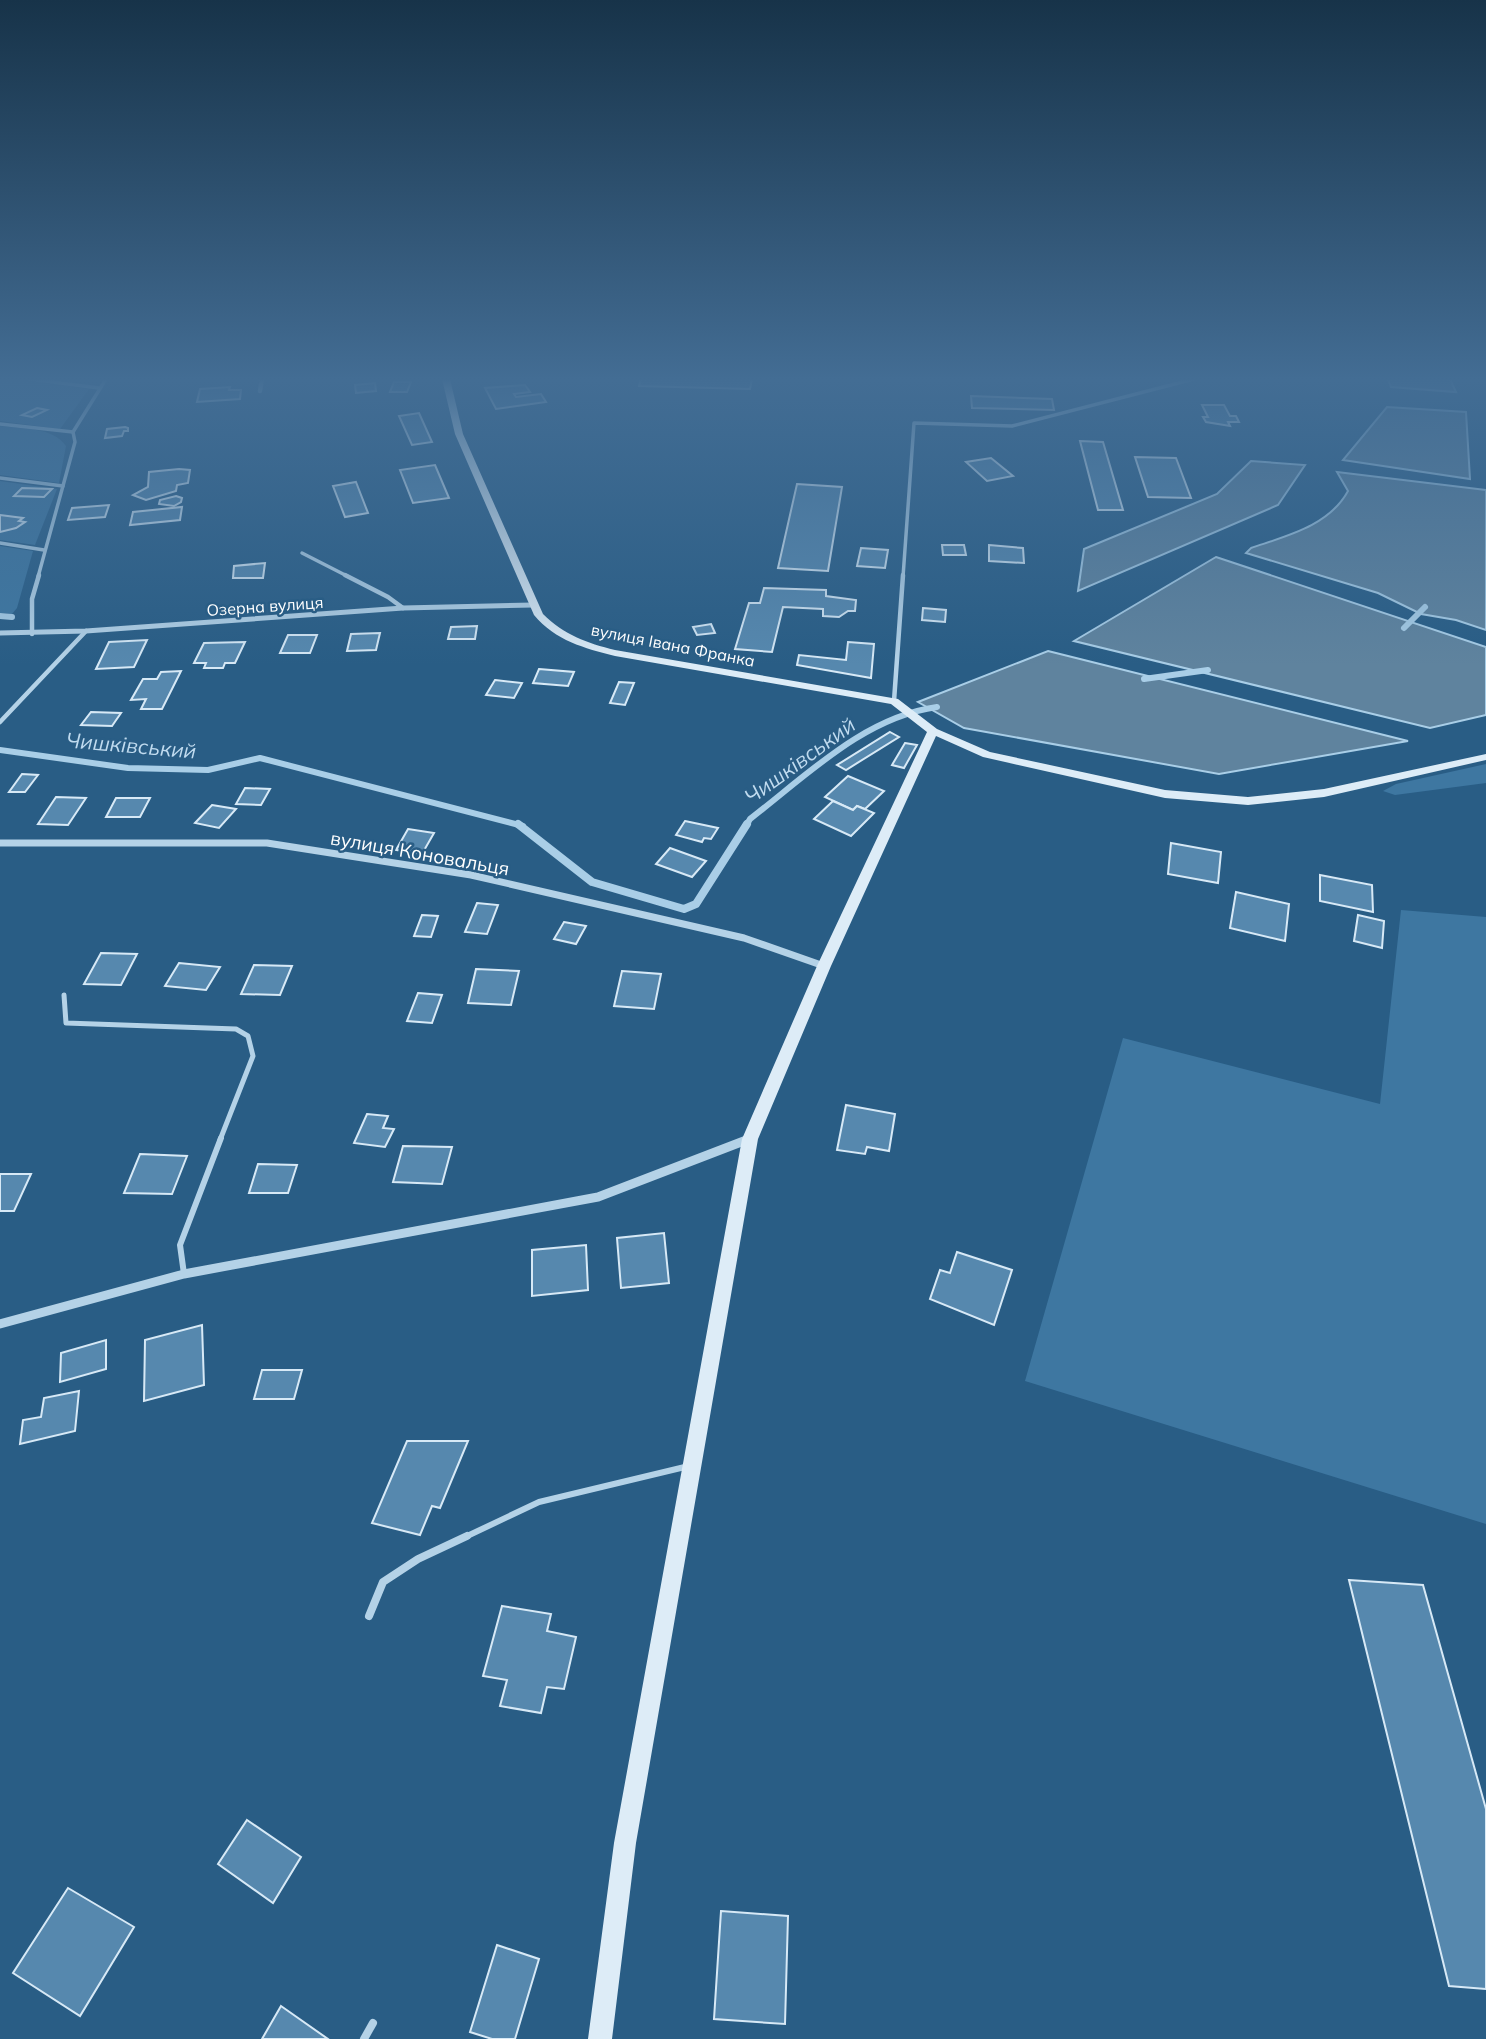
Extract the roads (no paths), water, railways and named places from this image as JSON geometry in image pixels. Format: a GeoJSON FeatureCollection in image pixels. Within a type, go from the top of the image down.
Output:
{"type":"FeatureCollection","features":[{"type":"Feature","properties":{"kind":"street","name":"вулиця Івана Франка"},"geometry":{"type":"LineString","coordinates":[[476,474],[533,605],[553,629],[580,644],[899,705]]}},
{"type":"Feature","properties":{"kind":"street","name":"Озерна вулиця"},"geometry":{"type":"LineString","coordinates":[[0,633],[86,631],[403,608],[533,605]]}},
{"type":"Feature","properties":{"kind":"street"},"geometry":{"type":"LineString","coordinates":[[899,705],[928,728],[959,744],[999,758],[1165,794],[1248,801],[1324,793],[1486,757]]}},
{"type":"Feature","properties":{"kind":"street"},"geometry":{"type":"LineString","coordinates":[[600,2039],[625,1843],[750,1139],[928,728]]}},
{"type":"Feature","properties":{"kind":"street","name":"вулиця Коновальця"},"geometry":{"type":"LineString","coordinates":[[0,843],[267,844],[471,875],[744,938],[824,966]]}},
{"type":"Feature","properties":{"kind":"street"},"geometry":{"type":"LineString","coordinates":[[0,1324],[184,1274],[598,1197],[750,1139]]}},
{"type":"Feature","properties":{"kind":"lane"},"geometry":{"type":"LineString","coordinates":[[32,634],[32,599],[66,474]]}},
{"type":"Feature","properties":{"kind":"lane"},"geometry":{"type":"LineString","coordinates":[[899,705],[911,474]]}},
{"type":"Feature","properties":{"kind":"lane"},"geometry":{"type":"LineString","coordinates":[[0,478],[63,486]]}},
{"type":"Feature","properties":{"kind":"lane"},"geometry":{"type":"LineString","coordinates":[[0,543],[44,550]]}},
{"type":"Feature","properties":{"kind":"lane"},"geometry":{"type":"LineString","coordinates":[[302,553],[388,597],[403,608]]}},
{"type":"Feature","properties":{"kind":"lane"},"geometry":{"type":"LineString","coordinates":[[0,722],[86,631]]}},
{"type":"Feature","properties":{"kind":"lane"},"geometry":{"type":"LineString","coordinates":[[64,995],[66,1023],[236,1029],[247,1034],[253,1044],[253,1056],[180,1245],[184,1274]]}},
{"type":"Feature","properties":{"kind":"lane"},"geometry":{"type":"LineString","coordinates":[[369,1616],[383,1581],[418,1559],[527,1507],[692,1465]]}},
{"type":"Feature","properties":{"kind":"lane"},"geometry":{"type":"LineString","coordinates":[[364,2039],[373,2023]]}},
{"type":"Feature","properties":{"kind":"waterway","name":"Чишківський"},"geometry":{"type":"LineString","coordinates":[[1404,628],[1425,607]]}},
{"type":"Feature","properties":{"kind":"waterway"},"geometry":{"type":"LineString","coordinates":[[0,616],[12,617]]}},
{"type":"Feature","properties":{"kind":"waterway","name":"Чишківський"},"geometry":{"type":"LineString","coordinates":[[1144,679],[1208,670]]}},
{"type":"Feature","properties":{"kind":"waterway","name":"Чишківський"},"geometry":{"type":"LineString","coordinates":[[746,826],[750,819],[815,767],[861,735],[910,713],[937,707]]}},
{"type":"Feature","properties":{"kind":"waterway","name":"Чишківський"},"geometry":{"type":"LineString","coordinates":[[0,750],[128,768],[208,770],[260,758],[519,825]]}},
{"type":"Feature","properties":{"kind":"waterway","name":"Чишківський"},"geometry":{"type":"LineString","coordinates":[[519,825],[592,882],[684,909],[696,904],[747,824]]}}]}
